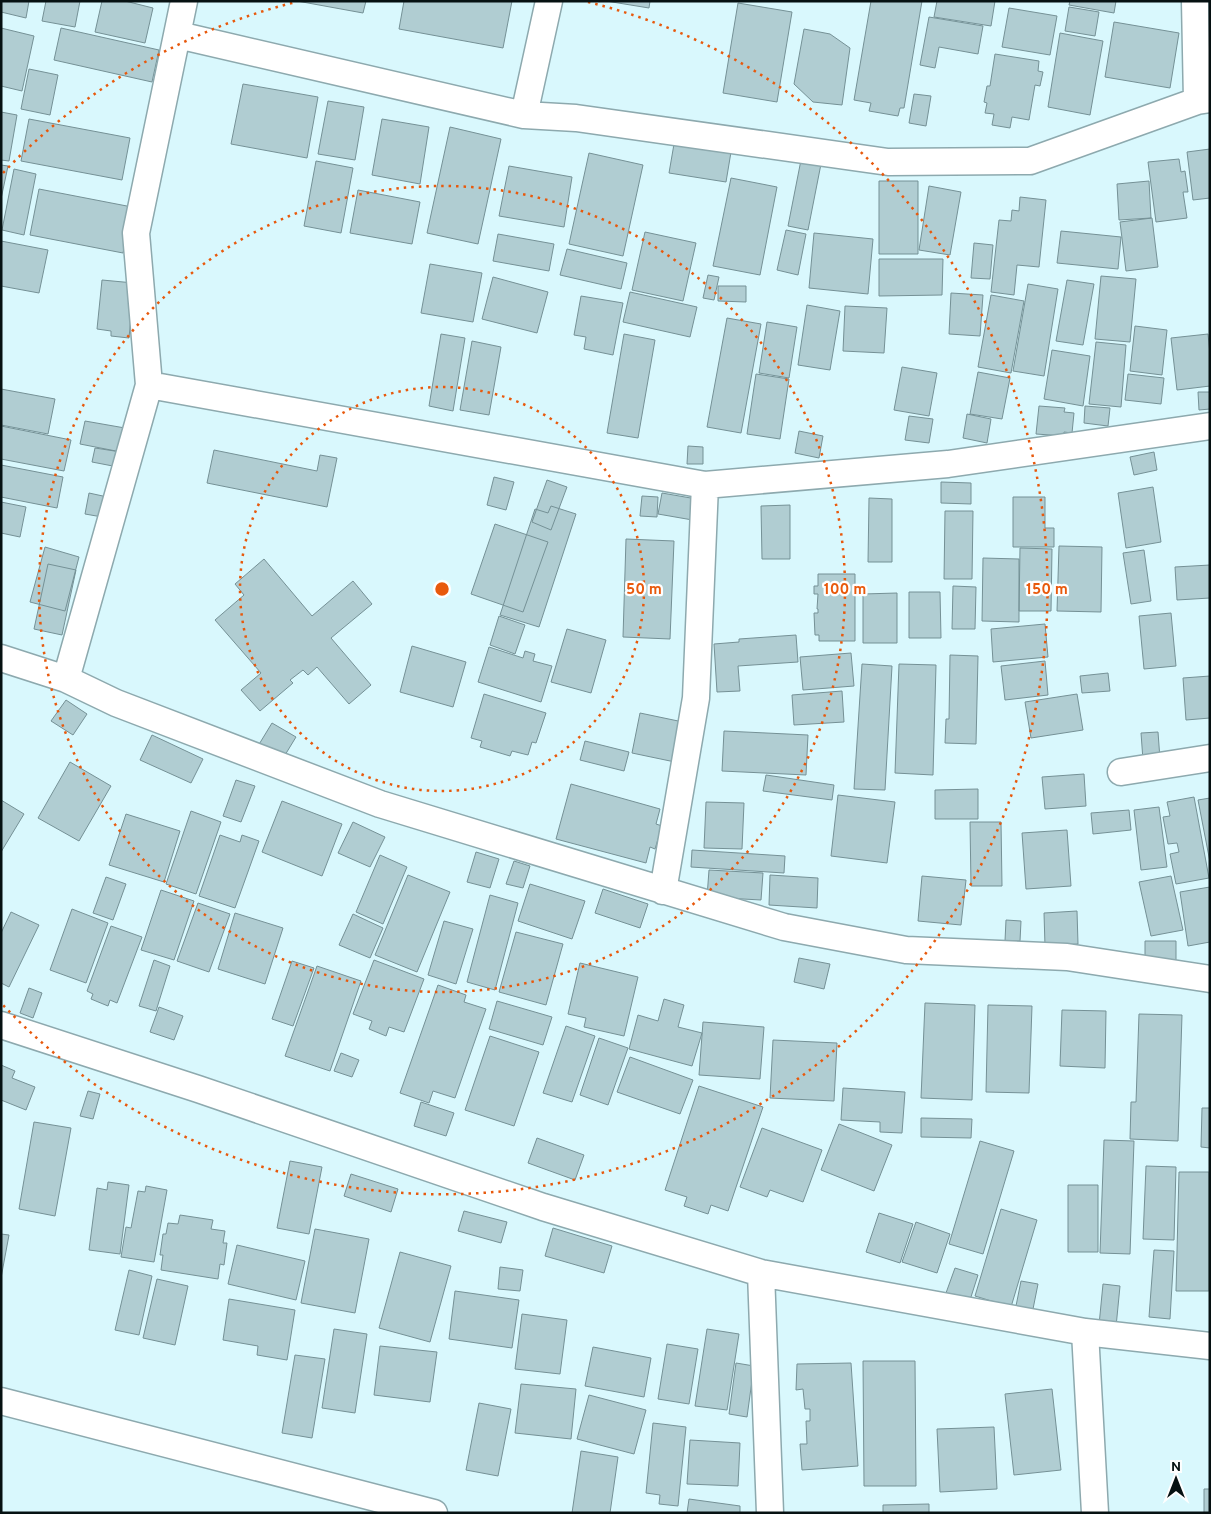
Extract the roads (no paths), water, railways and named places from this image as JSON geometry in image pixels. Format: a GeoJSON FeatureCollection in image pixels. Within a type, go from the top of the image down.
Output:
{"type":"FeatureCollection","features":[{"type":"Feature","properties":{"kind":"street"},"geometry":{"type":"LineString","coordinates":[[66,679],[149,385],[136,233],[184,1]]}},
{"type":"Feature","properties":{"kind":"street"},"geometry":{"type":"LineString","coordinates":[[524,115],[549,1]]}},
{"type":"Feature","properties":{"kind":"street"},"geometry":{"type":"LineString","coordinates":[[178,35],[524,115],[576,118],[888,162],[1030,161],[1204,100],[1195,1]]}},
{"type":"Feature","properties":{"kind":"street"},"geometry":{"type":"LineString","coordinates":[[149,385],[705,485],[948,464],[1210,426]]}},
{"type":"Feature","properties":{"kind":"street"},"geometry":{"type":"LineString","coordinates":[[663,891],[696,698],[705,485]]}},
{"type":"Feature","properties":{"kind":"street"},"geometry":{"type":"LineString","coordinates":[[1,658],[66,679],[116,703],[380,804],[784,927],[906,950],[1067,957],[1210,978]]}},
{"type":"Feature","properties":{"kind":"street"},"geometry":{"type":"LineString","coordinates":[[1121,772],[1210,758]]}},
{"type":"Feature","properties":{"kind":"street"},"geometry":{"type":"LineString","coordinates":[[1,1025],[207,1092],[543,1207],[761,1273],[1086,1332],[1210,1346]]}},
{"type":"Feature","properties":{"kind":"street"},"geometry":{"type":"LineString","coordinates":[[761,1273],[770,1513]]}},
{"type":"Feature","properties":{"kind":"street"},"geometry":{"type":"LineString","coordinates":[[1086,1332],[1095,1513]]}},
{"type":"Feature","properties":{"kind":"street"},"geometry":{"type":"LineString","coordinates":[[1,1401],[434,1513]]}}]}
